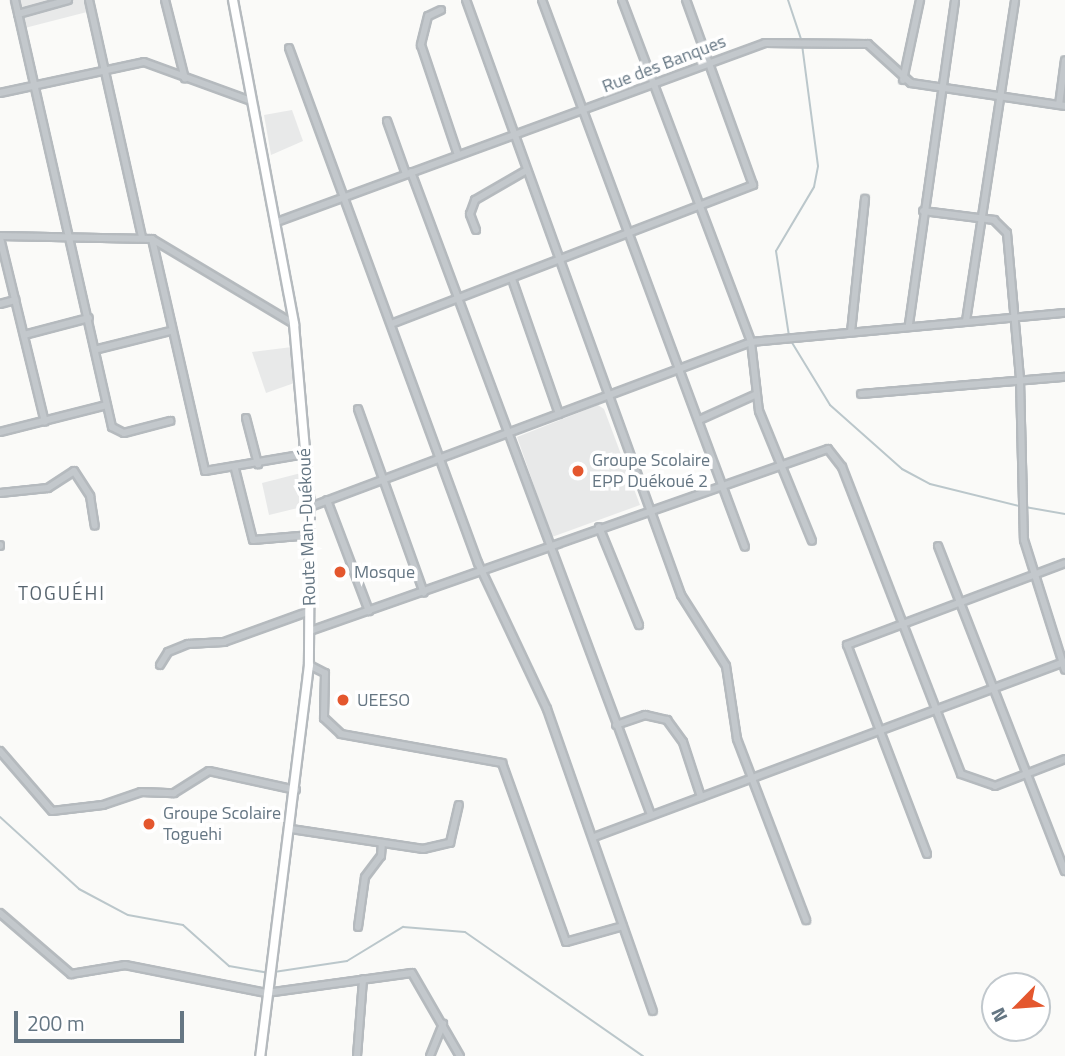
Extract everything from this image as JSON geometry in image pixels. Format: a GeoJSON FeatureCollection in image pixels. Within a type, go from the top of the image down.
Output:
{"type":"FeatureCollection","features":[{"type":"Feature","properties":{"kind":"main road","name":"Route Man-Duékoué"},"geometry":{"type":"LineString","coordinates":[[233,0],[294,324],[311,535],[309,665],[296,790],[266,993],[260,1056]]}},
{"type":"Feature","properties":{"kind":"street"},"geometry":{"type":"LineString","coordinates":[[15,0],[98,349],[107,405],[118,433],[170,421]]}},
{"type":"Feature","properties":{"kind":"street"},"geometry":{"type":"LineString","coordinates":[[18,14],[68,0]]}},
{"type":"Feature","properties":{"kind":"street"},"geometry":{"type":"LineString","coordinates":[[89,0],[142,237]]}},
{"type":"Feature","properties":{"kind":"street"},"geometry":{"type":"LineString","coordinates":[[165,0],[185,79]]}},
{"type":"Feature","properties":{"kind":"street"},"geometry":{"type":"LineString","coordinates":[[542,0],[585,108],[745,547]]}},
{"type":"Feature","properties":{"kind":"street"},"geometry":{"type":"LineString","coordinates":[[622,0],[751,342],[755,395],[811,541]]}},
{"type":"Feature","properties":{"kind":"street"},"geometry":{"type":"LineString","coordinates":[[391,324],[699,208],[754,182],[686,0]]}},
{"type":"Feature","properties":{"kind":"street"},"geometry":{"type":"LineString","coordinates":[[920,0],[903,80],[1062,106],[1065,61]]}},
{"type":"Feature","properties":{"kind":"street"},"geometry":{"type":"LineString","coordinates":[[909,324],[955,0]]}},
{"type":"Feature","properties":{"kind":"street"},"geometry":{"type":"LineString","coordinates":[[965,321],[1015,0]]}},
{"type":"Feature","properties":{"kind":"street"},"geometry":{"type":"LineString","coordinates":[[468,1],[512,134],[561,258],[687,609],[726,666],[737,739],[754,776],[806,920]]}},
{"type":"Feature","properties":{"kind":"street"},"geometry":{"type":"LineString","coordinates":[[441,10],[428,16],[421,45],[458,155]]}},
{"type":"Feature","properties":{"kind":"street","name":"Rue des Banques"},"geometry":{"type":"LineString","coordinates":[[274,223],[709,62],[780,42],[868,44],[885,53],[903,80]]}},
{"type":"Feature","properties":{"kind":"street"},"geometry":{"type":"LineString","coordinates":[[289,48],[482,573],[530,667],[594,837],[653,1012]]}},
{"type":"Feature","properties":{"kind":"street"},"geometry":{"type":"LineString","coordinates":[[0,93],[144,62],[251,101]]}},
{"type":"Feature","properties":{"kind":"street"},"geometry":{"type":"LineString","coordinates":[[387,121],[460,297],[651,815]]}},
{"type":"Feature","properties":{"kind":"street"},"geometry":{"type":"LineString","coordinates":[[476,230],[470,214],[475,200],[527,170]]}},
{"type":"Feature","properties":{"kind":"street"},"geometry":{"type":"LineString","coordinates":[[851,332],[865,199]]}},
{"type":"Feature","properties":{"kind":"street"},"geometry":{"type":"LineString","coordinates":[[594,837],[934,709],[1064,665],[1031,574],[1024,540],[1017,318],[1007,233],[998,221],[923,211]]}},
{"type":"Feature","properties":{"kind":"street"},"geometry":{"type":"LineString","coordinates":[[45,422],[0,237],[152,239],[294,324]]}},
{"type":"Feature","properties":{"kind":"street"},"geometry":{"type":"LineString","coordinates":[[152,239],[170,331],[205,471],[235,469],[305,454]]}},
{"type":"Feature","properties":{"kind":"street"},"geometry":{"type":"LineString","coordinates":[[512,279],[559,414]]}},
{"type":"Feature","properties":{"kind":"street"},"geometry":{"type":"LineString","coordinates":[[0,304],[15,300]]}},
{"type":"Feature","properties":{"kind":"street"},"geometry":{"type":"LineString","coordinates":[[310,507],[751,342],[909,324],[1065,313]]}},
{"type":"Feature","properties":{"kind":"street"},"geometry":{"type":"LineString","coordinates":[[24,335],[89,318]]}},
{"type":"Feature","properties":{"kind":"street"},"geometry":{"type":"LineString","coordinates":[[98,349],[170,331]]}},
{"type":"Feature","properties":{"kind":"street"},"geometry":{"type":"LineString","coordinates":[[861,394],[1065,377]]}},
{"type":"Feature","properties":{"kind":"street"},"geometry":{"type":"LineString","coordinates":[[699,420],[755,395]]}},
{"type":"Feature","properties":{"kind":"street"},"geometry":{"type":"LineString","coordinates":[[0,432],[107,405]]}},
{"type":"Feature","properties":{"kind":"street"},"geometry":{"type":"LineString","coordinates":[[358,409],[424,593]]}},
{"type":"Feature","properties":{"kind":"street"},"geometry":{"type":"LineString","coordinates":[[246,418],[258,464]]}},
{"type":"Feature","properties":{"kind":"street"},"geometry":{"type":"LineString","coordinates":[[310,631],[482,573],[599,527],[817,449],[836,455],[902,620],[934,709],[965,778],[990,786],[1065,759]]}},
{"type":"Feature","properties":{"kind":"street"},"geometry":{"type":"LineString","coordinates":[[235,469],[253,540],[311,535]]}},
{"type":"Feature","properties":{"kind":"street"},"geometry":{"type":"LineString","coordinates":[[0,494],[48,488],[74,471],[90,496],[96,526]]}},
{"type":"Feature","properties":{"kind":"street"},"geometry":{"type":"LineString","coordinates":[[327,500],[369,611]]}},
{"type":"Feature","properties":{"kind":"street"},"geometry":{"type":"LineString","coordinates":[[599,527],[639,625]]}},
{"type":"Feature","properties":{"kind":"street"},"geometry":{"type":"LineString","coordinates":[[938,546],[1024,775],[1065,871]]}},
{"type":"Feature","properties":{"kind":"street"},"geometry":{"type":"LineString","coordinates":[[927,854],[877,730],[847,645],[902,620],[1065,563]]}},
{"type":"Feature","properties":{"kind":"street"},"geometry":{"type":"LineString","coordinates":[[160,665],[169,652],[188,644],[224,642],[310,611]]}},
{"type":"Feature","properties":{"kind":"street"},"geometry":{"type":"LineString","coordinates":[[309,665],[325,673],[324,718],[341,734],[502,763],[566,942],[623,926]]}},
{"type":"Feature","properties":{"kind":"street"},"geometry":{"type":"LineString","coordinates":[[616,725],[645,715],[667,720],[683,742],[701,797]]}},
{"type":"Feature","properties":{"kind":"street"},"geometry":{"type":"LineString","coordinates":[[0,751],[52,811],[103,806],[141,792],[174,793],[209,771],[296,790]]}},
{"type":"Feature","properties":{"kind":"street"},"geometry":{"type":"LineString","coordinates":[[291,829],[423,849],[450,843],[459,805]]}},
{"type":"Feature","properties":{"kind":"street"},"geometry":{"type":"LineString","coordinates":[[358,927],[365,877],[381,856],[382,843]]}},
{"type":"Feature","properties":{"kind":"street"},"geometry":{"type":"LineString","coordinates":[[0,913],[68,974],[125,965],[266,993],[415,974],[460,1056]]}},
{"type":"Feature","properties":{"kind":"street"},"geometry":{"type":"LineString","coordinates":[[357,1056],[363,979]]}},
{"type":"Feature","properties":{"kind":"street"},"geometry":{"type":"LineString","coordinates":[[430,1056],[443,1023]]}},
{"type":"Feature","properties":{"kind":"shaded area"},"geometry":{"type":"Polygon","coordinates":[[[9,0],[84,0],[87,12],[17,30],[9,0]]]}},
{"type":"Feature","properties":{"kind":"shaded area"},"geometry":{"type":"Polygon","coordinates":[[[292,110],[303,141],[271,155],[264,115],[292,110]]]}},
{"type":"Feature","properties":{"kind":"shaded area"},"geometry":{"type":"Polygon","coordinates":[[[292,347],[297,382],[266,393],[252,352],[292,347]]]}},
{"type":"Feature","properties":{"kind":"shaded area","name":"Groupe Scolaire EPP Duékoué 2"},"geometry":{"type":"Polygon","coordinates":[[[598,405],[604,409],[640,505],[552,537],[517,437],[598,405]]]}},
{"type":"Feature","properties":{"kind":"shaded area"},"geometry":{"type":"Polygon","coordinates":[[[305,472],[306,506],[269,515],[262,483],[305,472]]]}},
{"type":"Feature","properties":{"kind":"waterway"},"geometry":{"type":"LineString","coordinates":[[788,0],[801,39]]}},
{"type":"Feature","properties":{"kind":"waterway"},"geometry":{"type":"LineString","coordinates":[[789,336],[776,251],[814,187],[818,166],[802,45]]}},
{"type":"Feature","properties":{"kind":"waterway"},"geometry":{"type":"LineString","coordinates":[[791,341],[830,405],[902,469],[930,484],[1019,506]]}},
{"type":"Feature","properties":{"kind":"waterway"},"geometry":{"type":"LineString","coordinates":[[1025,507],[1065,514]]}},
{"type":"Feature","properties":{"kind":"waterway"},"geometry":{"type":"LineString","coordinates":[[0,817],[79,889],[128,915],[183,925],[229,966],[269,973]]}},
{"type":"Feature","properties":{"kind":"waterway"},"geometry":{"type":"LineString","coordinates":[[274,972],[347,961],[403,927],[465,932],[643,1056]]}},
{"type":"Feature","properties":{"kind":"place","name":"Groupe Scolaire EPP Duékoué 2"},"geometry":{"type":"Point","coordinates":[578,471]}},
{"type":"Feature","properties":{"kind":"place","name":"Mosque"},"geometry":{"type":"Point","coordinates":[340,572]}},
{"type":"Feature","properties":{"kind":"place","name":"UEESO"},"geometry":{"type":"Point","coordinates":[343,700]}},
{"type":"Feature","properties":{"kind":"place","name":"Groupe Scolaire Toguehi"},"geometry":{"type":"Point","coordinates":[149,824]}},
{"type":"Feature","properties":{"kind":"district","name":"TOGUÉHI"},"geometry":{"type":"Point","coordinates":[62,593]}}]}
